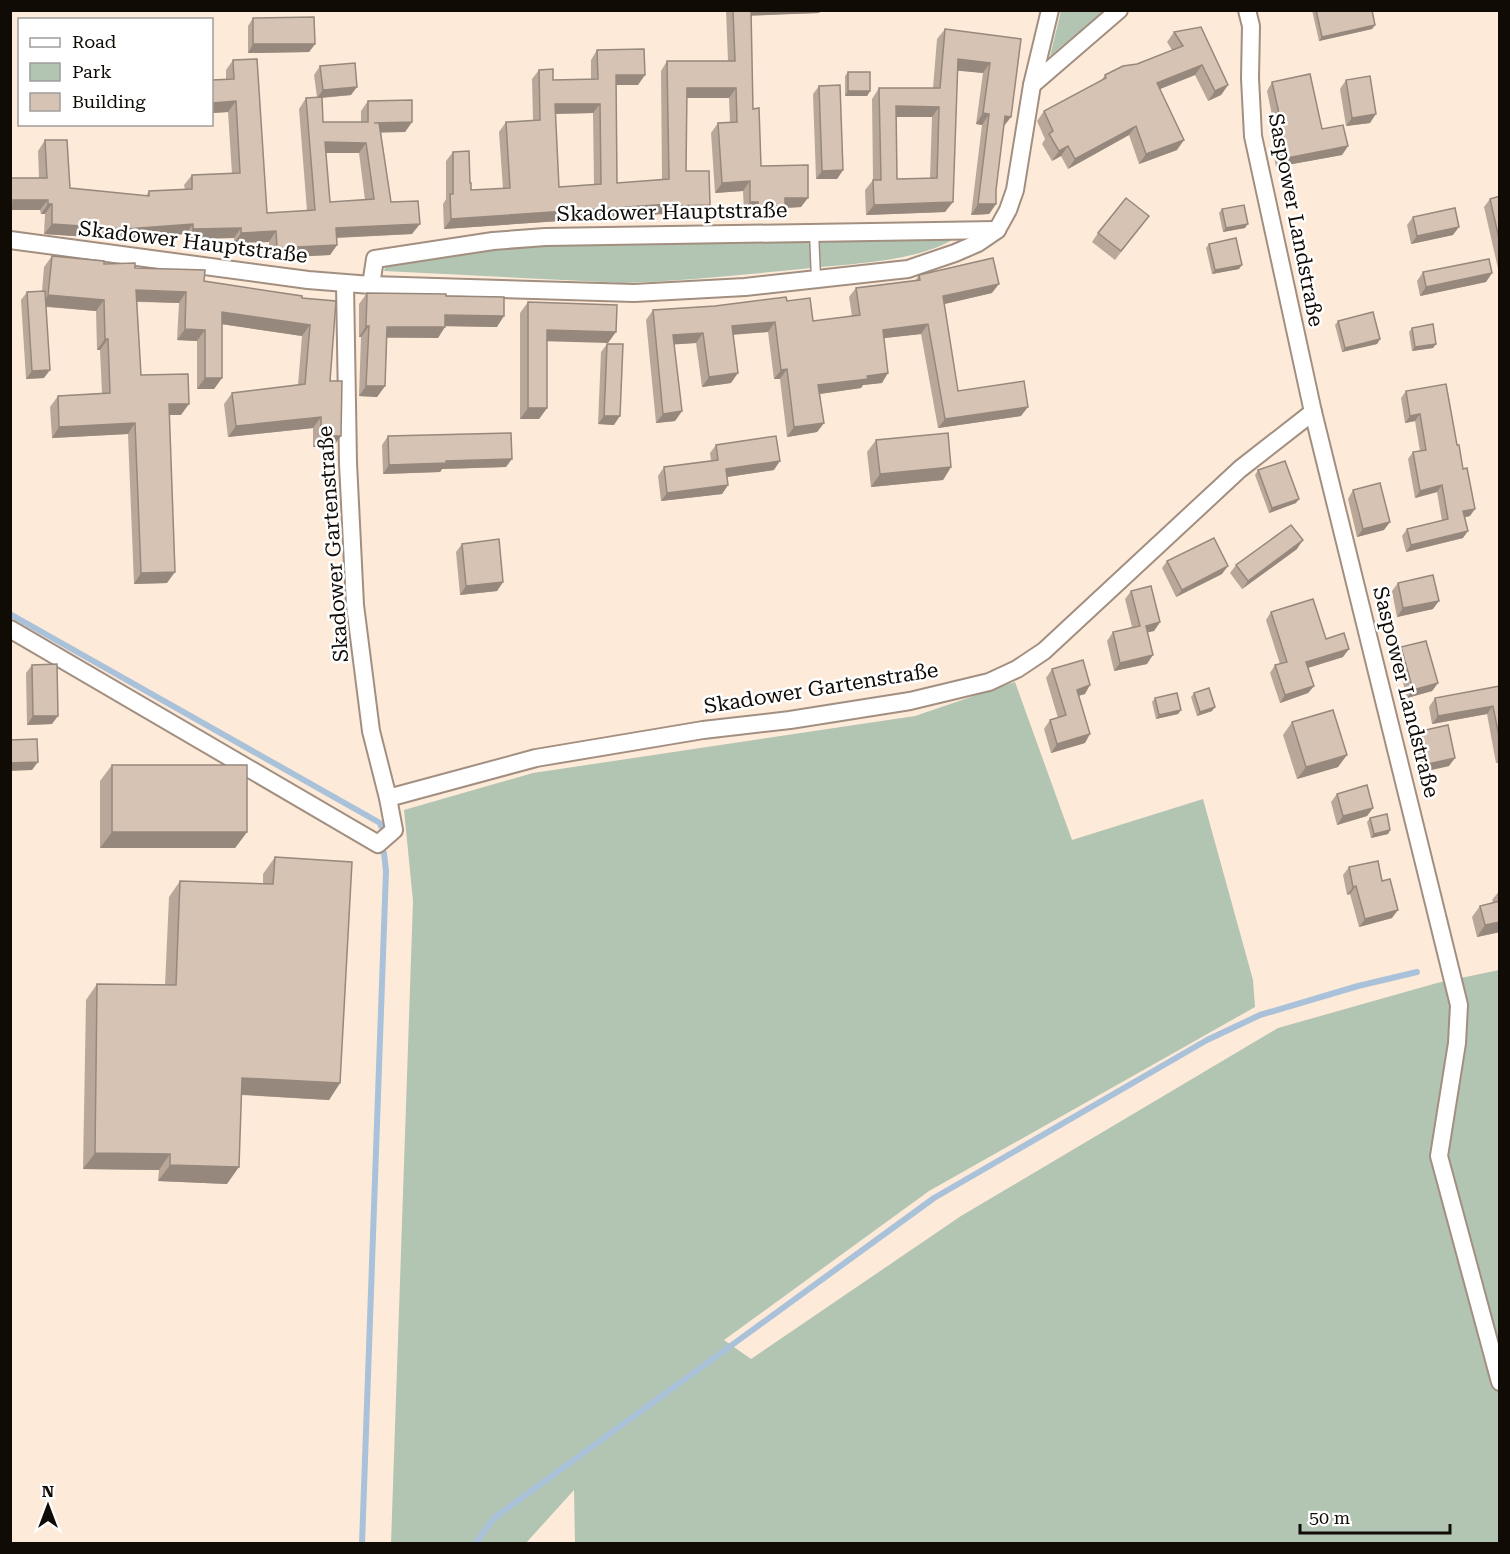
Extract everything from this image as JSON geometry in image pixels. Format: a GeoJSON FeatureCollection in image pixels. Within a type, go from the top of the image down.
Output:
{"type":"FeatureCollection","features":[{"type":"Feature","properties":{"kind":"street"},"geometry":{"type":"LineString","coordinates":[[997,230],[1008,210],[1015,190],[1032,85],[1050,10]]}},
{"type":"Feature","properties":{"kind":"street"},"geometry":{"type":"LineString","coordinates":[[1032,85],[1119,10]]}},
{"type":"Feature","properties":{"kind":"street","name":"Saspower Landstraße"},"geometry":{"type":"LineString","coordinates":[[1247,10],[1251,26],[1250,78],[1253,136],[1313,412],[1459,1005],[1457,1043],[1439,1156],[1500,1382]]}},
{"type":"Feature","properties":{"kind":"street","name":"Skadower Hauptstraße"},"geometry":{"type":"LineString","coordinates":[[371,285],[375,259],[493,241],[545,237],[997,230]]}},
{"type":"Feature","properties":{"kind":"street","name":"Skadower Hauptstraße"},"geometry":{"type":"LineString","coordinates":[[10,240],[345,284],[634,293],[746,287],[908,269],[955,254],[978,243],[997,230]]}},
{"type":"Feature","properties":{"kind":"street","name":"Skadower Gartenstraße"},"geometry":{"type":"LineString","coordinates":[[10,629],[378,844],[394,830],[371,731],[355,605],[348,463],[345,284]]}},
{"type":"Feature","properties":{"kind":"street","name":"Skadower Gartenstraße"},"geometry":{"type":"LineString","coordinates":[[388,798],[536,758],[703,730],[790,720],[910,701],[988,682],[1017,669],[1044,651],[1240,469],[1313,412]]}},
{"type":"Feature","properties":{"kind":"lane"},"geometry":{"type":"LineString","coordinates":[[814,232],[816,278]]}},
{"type":"Feature","properties":{"kind":"green space"},"geometry":{"type":"Polygon","coordinates":[[[1061,11],[1105,11],[1050,56],[1061,11]]]}},
{"type":"Feature","properties":{"kind":"green space"},"geometry":{"type":"Polygon","coordinates":[[[959,236],[925,251],[887,260],[670,281],[623,283],[384,271],[386,264],[493,249],[959,236]]]}},
{"type":"Feature","properties":{"kind":"green space"},"geometry":{"type":"Polygon","coordinates":[[[1015,682],[1072,840],[1203,799],[1253,980],[1255,1007],[929,1191],[724,1340],[751,1359],[961,1216],[1278,1028],[1437,983],[1499,970],[1499,1543],[575,1543],[574,1490],[526,1543],[391,1544],[413,901],[404,810],[533,773],[915,716],[1015,682]]]}},
{"type":"Feature","properties":{"kind":"building"},"geometry":{"type":"Polygon","coordinates":[[[733,10],[751,10],[753,109],[759,108],[761,166],[808,165],[808,198],[785,198],[785,206],[758,207],[758,202],[750,202],[750,181],[722,183],[718,123],[737,122],[736,88],[687,88],[686,171],[709,171],[710,205],[670,206],[670,204],[451,219],[453,152],[469,151],[471,190],[510,188],[506,122],[540,120],[539,70],[553,69],[553,80],[598,79],[597,50],[644,49],[645,75],[616,75],[617,183],[669,179],[667,61],[735,61],[733,10]],[[555,104],[559,187],[601,184],[600,104],[555,104]]]}},
{"type":"Feature","properties":{"kind":"building"},"geometry":{"type":"Polygon","coordinates":[[[1316,10],[1372,10],[1375,25],[1322,37],[1316,10]]]}},
{"type":"Feature","properties":{"kind":"building"},"geometry":{"type":"Polygon","coordinates":[[[314,17],[315,44],[253,44],[253,18],[314,17]]]}},
{"type":"Feature","properties":{"kind":"building"},"geometry":{"type":"Polygon","coordinates":[[[1201,27],[1228,85],[1215,91],[1202,65],[1157,83],[1184,140],[1146,154],[1136,126],[1075,159],[1068,146],[1059,151],[1049,134],[1053,131],[1044,111],[1106,78],[1105,75],[1123,66],[1137,64],[1183,46],[1174,32],[1201,27]]]}},
{"type":"Feature","properties":{"kind":"building"},"geometry":{"type":"Polygon","coordinates":[[[945,29],[1021,39],[1011,117],[1005,116],[996,204],[978,204],[989,114],[983,113],[990,63],[958,59],[953,202],[874,205],[873,180],[881,180],[879,88],[940,88],[945,29]],[[896,106],[897,179],[937,178],[939,107],[896,106]]]}},
{"type":"Feature","properties":{"kind":"building"},"geometry":{"type":"Polygon","coordinates":[[[257,59],[267,213],[315,210],[306,98],[322,97],[323,122],[368,122],[368,101],[412,100],[412,122],[374,123],[379,123],[391,202],[418,201],[420,224],[336,228],[337,245],[277,248],[276,231],[241,233],[241,228],[193,229],[193,224],[126,229],[52,224],[52,204],[48,204],[48,200],[13,200],[13,206],[10,206],[10,178],[47,178],[45,140],[67,140],[70,188],[149,196],[149,191],[192,189],[192,175],[240,173],[236,101],[213,103],[213,80],[234,79],[233,60],[257,59]],[[325,142],[330,202],[374,199],[366,143],[325,142]]]}},
{"type":"Feature","properties":{"kind":"building"},"geometry":{"type":"Polygon","coordinates":[[[355,63],[357,87],[323,90],[320,66],[355,63]]]}},
{"type":"Feature","properties":{"kind":"building"},"geometry":{"type":"Polygon","coordinates":[[[848,72],[870,72],[870,91],[848,91],[848,72]]]}},
{"type":"Feature","properties":{"kind":"building"},"geometry":{"type":"Polygon","coordinates":[[[1310,74],[1322,129],[1343,125],[1348,146],[1282,159],[1278,137],[1284,136],[1272,82],[1310,74]]]}},
{"type":"Feature","properties":{"kind":"building"},"geometry":{"type":"Polygon","coordinates":[[[1370,76],[1376,114],[1352,118],[1346,80],[1370,76]]]}},
{"type":"Feature","properties":{"kind":"building"},"geometry":{"type":"Polygon","coordinates":[[[840,85],[843,170],[822,171],[819,86],[840,85]]]}},
{"type":"Feature","properties":{"kind":"building"},"geometry":{"type":"Polygon","coordinates":[[[1500,196],[1500,243],[1490,199],[1500,196]]]}},
{"type":"Feature","properties":{"kind":"building"},"geometry":{"type":"Polygon","coordinates":[[[1126,198],[1149,216],[1121,251],[1098,233],[1126,198]]]}},
{"type":"Feature","properties":{"kind":"building"},"geometry":{"type":"Polygon","coordinates":[[[1244,205],[1248,224],[1226,228],[1222,209],[1244,205]]]}},
{"type":"Feature","properties":{"kind":"building"},"geometry":{"type":"Polygon","coordinates":[[[1455,208],[1459,227],[1417,236],[1413,217],[1455,208]]]}},
{"type":"Feature","properties":{"kind":"building"},"geometry":{"type":"Polygon","coordinates":[[[1236,238],[1242,265],[1215,270],[1209,244],[1236,238]]]}},
{"type":"Feature","properties":{"kind":"building"},"geometry":{"type":"Polygon","coordinates":[[[52,256],[104,261],[104,264],[135,263],[135,268],[205,270],[204,281],[302,296],[302,298],[336,301],[330,381],[342,381],[341,436],[321,436],[321,417],[236,426],[232,393],[305,384],[310,325],[222,312],[222,378],[205,378],[205,330],[185,329],[186,292],[136,290],[141,375],[188,374],[189,404],[169,404],[175,572],[141,573],[135,423],[59,427],[58,396],[110,393],[108,339],[105,339],[104,300],[48,295],[52,256]]]}},
{"type":"Feature","properties":{"kind":"building"},"geometry":{"type":"Polygon","coordinates":[[[993,258],[999,284],[943,296],[958,391],[1024,381],[1028,407],[945,419],[928,324],[883,330],[888,373],[867,376],[868,379],[818,385],[824,423],[794,427],[787,369],[781,370],[775,322],[732,326],[738,373],[709,377],[703,333],[673,335],[682,411],[663,414],[653,310],[715,306],[786,297],[787,301],[810,298],[813,321],[860,315],[856,288],[920,280],[919,275],[993,258]]]}},
{"type":"Feature","properties":{"kind":"building"},"geometry":{"type":"Polygon","coordinates":[[[1489,259],[1492,273],[1426,287],[1423,272],[1489,259]]]}},
{"type":"Feature","properties":{"kind":"building"},"geometry":{"type":"Polygon","coordinates":[[[45,291],[50,370],[32,371],[27,292],[45,291]]]}},
{"type":"Feature","properties":{"kind":"building"},"geometry":{"type":"Polygon","coordinates":[[[367,293],[504,297],[504,316],[445,315],[445,327],[387,327],[385,386],[366,386],[369,326],[366,326],[367,293]]]}},
{"type":"Feature","properties":{"kind":"building"},"geometry":{"type":"Polygon","coordinates":[[[528,302],[617,305],[616,332],[547,330],[547,408],[528,408],[528,302]]]}},
{"type":"Feature","properties":{"kind":"building"},"geometry":{"type":"Polygon","coordinates":[[[1373,312],[1380,339],[1345,348],[1338,321],[1373,312]]]}},
{"type":"Feature","properties":{"kind":"building"},"geometry":{"type":"Polygon","coordinates":[[[1433,324],[1436,344],[1415,347],[1412,328],[1433,324]]]}},
{"type":"Feature","properties":{"kind":"building"},"geometry":{"type":"Polygon","coordinates":[[[607,344],[623,344],[620,416],[604,416],[607,344]]]}},
{"type":"Feature","properties":{"kind":"building"},"geometry":{"type":"Polygon","coordinates":[[[1446,384],[1457,445],[1459,445],[1463,469],[1467,468],[1475,509],[1463,511],[1468,531],[1411,545],[1407,529],[1448,519],[1442,485],[1420,491],[1413,452],[1426,450],[1420,414],[1410,416],[1406,391],[1446,384]]]}},
{"type":"Feature","properties":{"kind":"building"},"geometry":{"type":"Polygon","coordinates":[[[511,433],[512,459],[389,465],[388,436],[511,433]]]}},
{"type":"Feature","properties":{"kind":"building"},"geometry":{"type":"Polygon","coordinates":[[[948,433],[951,467],[880,474],[876,440],[948,433]]]}},
{"type":"Feature","properties":{"kind":"building"},"geometry":{"type":"Polygon","coordinates":[[[776,436],[780,461],[726,469],[728,485],[667,493],[664,467],[718,460],[716,445],[776,436]]]}},
{"type":"Feature","properties":{"kind":"building"},"geometry":{"type":"Polygon","coordinates":[[[1285,461],[1299,499],[1272,508],[1258,470],[1285,461]]]}},
{"type":"Feature","properties":{"kind":"building"},"geometry":{"type":"Polygon","coordinates":[[[1380,483],[1390,522],[1363,529],[1353,490],[1380,483]]]}},
{"type":"Feature","properties":{"kind":"building"},"geometry":{"type":"Polygon","coordinates":[[[1291,525],[1303,540],[1248,581],[1236,565],[1291,525]]]}},
{"type":"Feature","properties":{"kind":"building"},"geometry":{"type":"Polygon","coordinates":[[[1214,538],[1228,566],[1182,590],[1167,561],[1214,538]]]}},
{"type":"Feature","properties":{"kind":"building"},"geometry":{"type":"Polygon","coordinates":[[[499,539],[503,582],[466,586],[462,544],[499,539]]]}},
{"type":"Feature","properties":{"kind":"building"},"geometry":{"type":"Polygon","coordinates":[[[1433,575],[1439,601],[1403,608],[1398,583],[1433,575]]]}},
{"type":"Feature","properties":{"kind":"building"},"geometry":{"type":"Polygon","coordinates":[[[1151,586],[1160,622],[1146,626],[1153,655],[1120,663],[1113,632],[1140,626],[1131,591],[1151,586]]]}},
{"type":"Feature","properties":{"kind":"building"},"geometry":{"type":"Polygon","coordinates":[[[1313,599],[1326,639],[1344,633],[1349,649],[1306,662],[1314,686],[1285,695],[1275,665],[1287,662],[1271,612],[1313,599]]]}},
{"type":"Feature","properties":{"kind":"building"},"geometry":{"type":"Polygon","coordinates":[[[1426,641],[1438,683],[1413,690],[1401,647],[1426,641]]]}},
{"type":"Feature","properties":{"kind":"building"},"geometry":{"type":"Polygon","coordinates":[[[1083,660],[1090,685],[1077,690],[1090,734],[1057,744],[1050,720],[1066,715],[1052,669],[1083,660]]]}},
{"type":"Feature","properties":{"kind":"building"},"geometry":{"type":"Polygon","coordinates":[[[57,664],[58,716],[33,716],[32,665],[57,664]]]}},
{"type":"Feature","properties":{"kind":"building"},"geometry":{"type":"Polygon","coordinates":[[[1500,686],[1500,742],[1493,706],[1438,716],[1435,698],[1500,686]]]}},
{"type":"Feature","properties":{"kind":"building"},"geometry":{"type":"Polygon","coordinates":[[[1209,688],[1215,707],[1200,712],[1194,693],[1209,688]]]}},
{"type":"Feature","properties":{"kind":"building"},"geometry":{"type":"Polygon","coordinates":[[[1177,693],[1181,710],[1159,715],[1155,698],[1177,693]]]}},
{"type":"Feature","properties":{"kind":"building"},"geometry":{"type":"Polygon","coordinates":[[[1333,710],[1347,755],[1306,767],[1292,722],[1333,710]]]}},
{"type":"Feature","properties":{"kind":"building"},"geometry":{"type":"Polygon","coordinates":[[[1448,725],[1455,758],[1428,764],[1421,731],[1448,725]]]}},
{"type":"Feature","properties":{"kind":"building"},"geometry":{"type":"Polygon","coordinates":[[[37,739],[38,762],[10,763],[10,740],[37,739]]]}},
{"type":"Feature","properties":{"kind":"building"},"geometry":{"type":"Polygon","coordinates":[[[112,765],[247,765],[247,832],[112,832],[112,765]]]}},
{"type":"Feature","properties":{"kind":"building"},"geometry":{"type":"Polygon","coordinates":[[[1367,785],[1373,808],[1343,816],[1337,794],[1367,785]]]}},
{"type":"Feature","properties":{"kind":"building"},"geometry":{"type":"Polygon","coordinates":[[[1387,814],[1390,830],[1374,834],[1370,818],[1387,814]]]}},
{"type":"Feature","properties":{"kind":"building"},"geometry":{"type":"Polygon","coordinates":[[[275,857],[352,862],[340,1083],[242,1078],[239,1167],[170,1165],[170,1154],[95,1153],[97,984],[176,985],[180,881],[273,884],[275,857]]]}},
{"type":"Feature","properties":{"kind":"building"},"geometry":{"type":"Polygon","coordinates":[[[1378,861],[1382,881],[1390,879],[1398,910],[1365,919],[1356,886],[1353,887],[1349,867],[1378,861]]]}},
{"type":"Feature","properties":{"kind":"building"},"geometry":{"type":"Polygon","coordinates":[[[1500,901],[1500,922],[1485,925],[1480,906],[1500,901]]]}},
{"type":"Feature","properties":{"kind":"waterway"},"geometry":{"type":"LineString","coordinates":[[10,614],[380,823],[381,826]]}},
{"type":"Feature","properties":{"kind":"waterway"},"geometry":{"type":"LineString","coordinates":[[362,1544],[386,871],[384,853]]}},
{"type":"Feature","properties":{"kind":"waterway"},"geometry":{"type":"LineString","coordinates":[[475,1544],[494,1518],[934,1198],[1207,1040],[1260,1015],[1358,986],[1417,972]]}}]}
